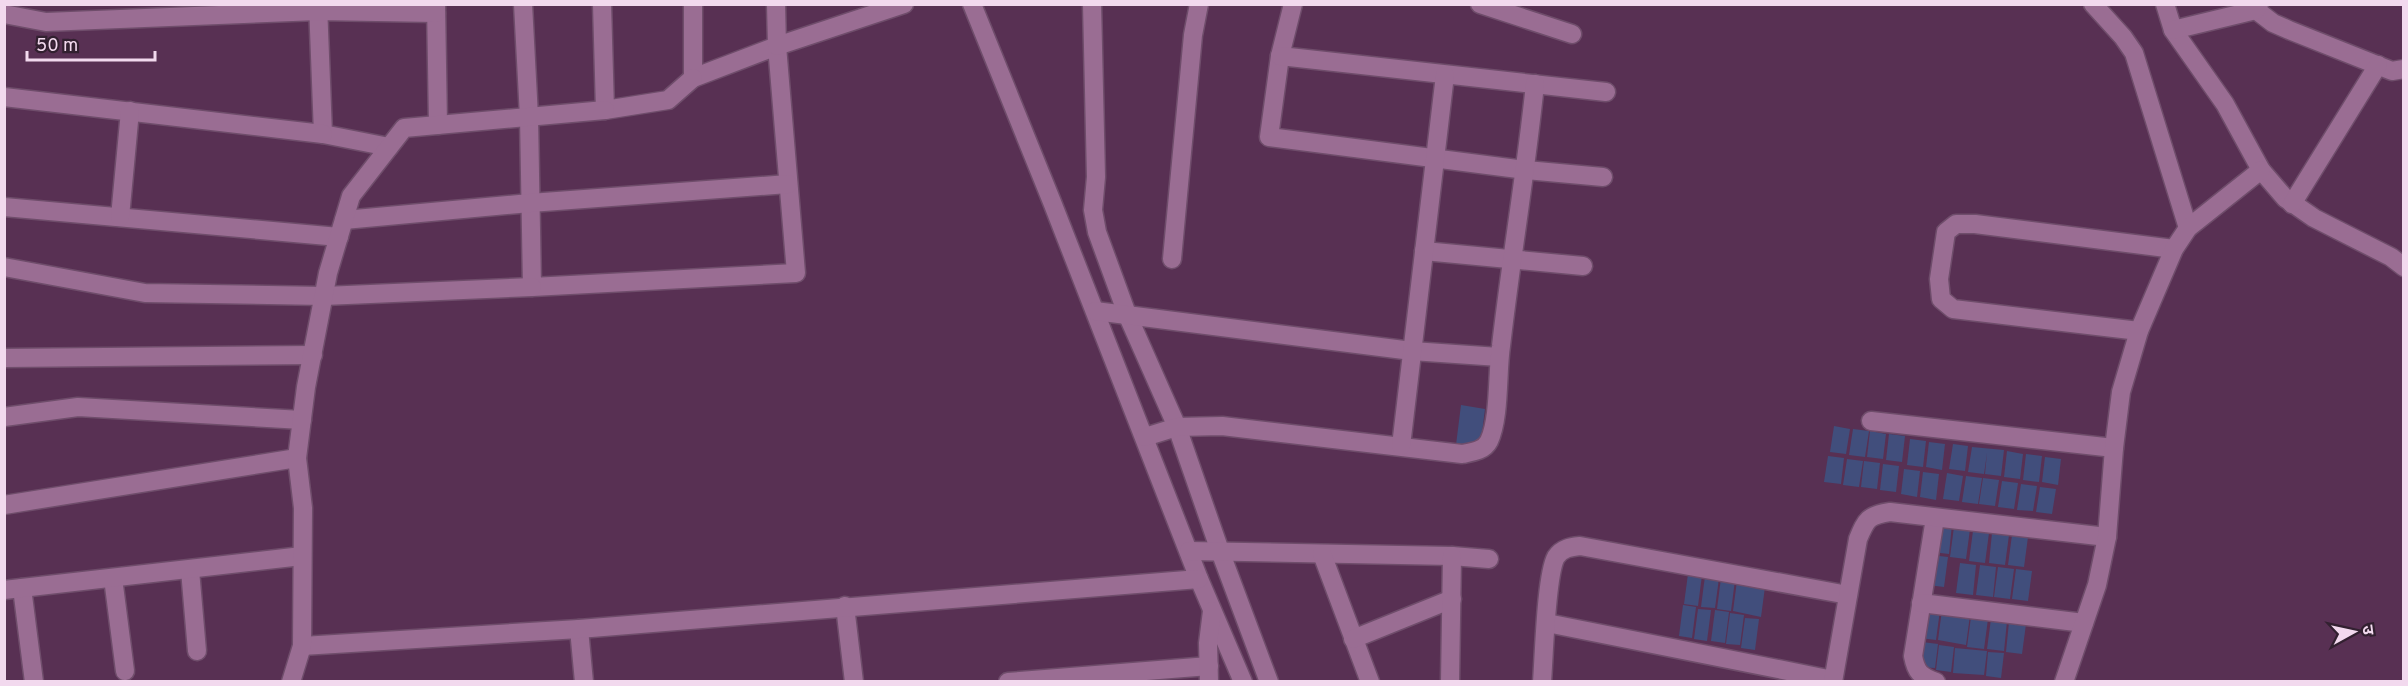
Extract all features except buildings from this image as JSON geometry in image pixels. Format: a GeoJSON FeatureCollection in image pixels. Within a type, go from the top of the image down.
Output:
{"type":"FeatureCollection","features":[{"type":"Feature","properties":{"kind":"street"},"geometry":{"type":"LineString","coordinates":[[523,4],[529,117],[532,287]]}},
{"type":"Feature","properties":{"kind":"street"},"geometry":{"type":"LineString","coordinates":[[602,4],[605,110]]}},
{"type":"Feature","properties":{"kind":"street"},"geometry":{"type":"LineString","coordinates":[[693,4],[693,78]]}},
{"type":"Feature","properties":{"kind":"street"},"geometry":{"type":"LineString","coordinates":[[4,267],[145,293],[324,296],[796,273],[777,46],[776,4]]}},
{"type":"Feature","properties":{"kind":"street"},"geometry":{"type":"LineString","coordinates":[[288,680],[302,646],[303,508],[297,458],[312,355],[324,296],[351,196],[404,128],[605,110],[668,100],[693,78],[867,10],[904,4]]}},
{"type":"Feature","properties":{"kind":"street"},"geometry":{"type":"LineString","coordinates":[[972,4],[1161,432],[1206,551],[1269,681]]}},
{"type":"Feature","properties":{"kind":"street"},"geometry":{"type":"LineString","coordinates":[[1092,4],[1096,177],[1094,210],[1110,313],[1161,432],[1206,551],[1199,579],[1243,681]]}},
{"type":"Feature","properties":{"kind":"street"},"geometry":{"type":"LineString","coordinates":[[1172,259],[1193,35],[1199,4]]}},
{"type":"Feature","properties":{"kind":"street"},"geometry":{"type":"LineString","coordinates":[[1293,4],[1280,56],[1269,137],[1526,170],[1603,177]]}},
{"type":"Feature","properties":{"kind":"street"},"geometry":{"type":"LineString","coordinates":[[1480,4],[1572,34]]}},
{"type":"Feature","properties":{"kind":"street"},"geometry":{"type":"LineString","coordinates":[[2093,4],[2124,37],[2134,53],[2188,228]]}},
{"type":"Feature","properties":{"kind":"street"},"geometry":{"type":"LineString","coordinates":[[2165,4],[2173,30],[2225,104],[2257,173],[2292,204],[2314,218],[2391,257],[2403,267]]}},
{"type":"Feature","properties":{"kind":"street"},"geometry":{"type":"LineString","coordinates":[[2173,30],[2258,7],[2273,23],[2392,70],[2403,69]]}},
{"type":"Feature","properties":{"kind":"street"},"geometry":{"type":"LineString","coordinates":[[4,15],[46,22],[318,8],[436,9],[438,125]]}},
{"type":"Feature","properties":{"kind":"street"},"geometry":{"type":"LineString","coordinates":[[318,8],[323,134]]}},
{"type":"Feature","properties":{"kind":"street"},"geometry":{"type":"LineString","coordinates":[[1280,56],[1606,92]]}},
{"type":"Feature","properties":{"kind":"street"},"geometry":{"type":"LineString","coordinates":[[2292,204],[2378,65]]}},
{"type":"Feature","properties":{"kind":"street"},"geometry":{"type":"LineString","coordinates":[[1401,446],[1445,75]]}},
{"type":"Feature","properties":{"kind":"street"},"geometry":{"type":"LineString","coordinates":[[1161,432],[1222,426],[1462,454],[1477,451],[1488,443],[1494,425],[1499,357],[1511,259],[1526,170],[1535,84]]}},
{"type":"Feature","properties":{"kind":"street"},"geometry":{"type":"LineString","coordinates":[[4,97],[323,134],[389,147]]}},
{"type":"Feature","properties":{"kind":"street"},"geometry":{"type":"LineString","coordinates":[[120,217],[130,111]]}},
{"type":"Feature","properties":{"kind":"street"},"geometry":{"type":"LineString","coordinates":[[2064,681],[2097,585],[2108,537],[2114,448],[2121,392],[2139,331],[2174,249],[2188,228],[2257,173]]}},
{"type":"Feature","properties":{"kind":"street"},"geometry":{"type":"LineString","coordinates":[[4,207],[120,217],[342,228],[530,203],[788,184]]}},
{"type":"Feature","properties":{"kind":"street"},"geometry":{"type":"LineString","coordinates":[[2139,331],[1953,309],[1941,299],[1939,279],[1946,232],[1956,224],[1975,224],[2174,249]]}},
{"type":"Feature","properties":{"kind":"street"},"geometry":{"type":"LineString","coordinates":[[1424,251],[1583,266]]}},
{"type":"Feature","properties":{"kind":"street"},"geometry":{"type":"LineString","coordinates":[[1110,313],[1412,351],[1499,357]]}},
{"type":"Feature","properties":{"kind":"street"},"geometry":{"type":"LineString","coordinates":[[4,358],[312,355]]}},
{"type":"Feature","properties":{"kind":"street"},"geometry":{"type":"LineString","coordinates":[[4,417],[78,407],[302,420]]}},
{"type":"Feature","properties":{"kind":"street"},"geometry":{"type":"LineString","coordinates":[[1871,421],[2114,448]]}},
{"type":"Feature","properties":{"kind":"street"},"geometry":{"type":"LineString","coordinates":[[4,505],[297,458]]}},
{"type":"Feature","properties":{"kind":"street"},"geometry":{"type":"LineString","coordinates":[[1547,623],[1833,681],[1858,539],[1865,522],[1875,514],[1890,512],[2108,537]]}},
{"type":"Feature","properties":{"kind":"street"},"geometry":{"type":"LineString","coordinates":[[1935,518],[1913,656],[1915,669],[1922,676],[1936,681]]}},
{"type":"Feature","properties":{"kind":"street"},"geometry":{"type":"LineString","coordinates":[[1542,681],[1552,574],[1556,557],[1566,548],[1580,546],[1848,595]]}},
{"type":"Feature","properties":{"kind":"street"},"geometry":{"type":"LineString","coordinates":[[1206,551],[1489,558]]}},
{"type":"Feature","properties":{"kind":"street"},"geometry":{"type":"LineString","coordinates":[[1322,554],[1370,681]]}},
{"type":"Feature","properties":{"kind":"street"},"geometry":{"type":"LineString","coordinates":[[34,681],[13,589],[302,556]]}},
{"type":"Feature","properties":{"kind":"street"},"geometry":{"type":"LineString","coordinates":[[1450,681],[1452,556]]}},
{"type":"Feature","properties":{"kind":"street"},"geometry":{"type":"LineString","coordinates":[[190,570],[197,651]]}},
{"type":"Feature","properties":{"kind":"street"},"geometry":{"type":"LineString","coordinates":[[114,578],[125,671]]}},
{"type":"Feature","properties":{"kind":"street"},"geometry":{"type":"LineString","coordinates":[[302,646],[579,629],[1199,579]]}},
{"type":"Feature","properties":{"kind":"street"},"geometry":{"type":"LineString","coordinates":[[1353,639],[1452,599]]}},
{"type":"Feature","properties":{"kind":"street"},"geometry":{"type":"LineString","coordinates":[[1921,603],[2084,623]]}},
{"type":"Feature","properties":{"kind":"street"},"geometry":{"type":"LineString","coordinates":[[845,606],[854,681]]}},
{"type":"Feature","properties":{"kind":"street"},"geometry":{"type":"LineString","coordinates":[[1008,681],[1209,674],[1212,610]]}},
{"type":"Feature","properties":{"kind":"street"},"geometry":{"type":"LineString","coordinates":[[579,629],[584,681]]}}]}
